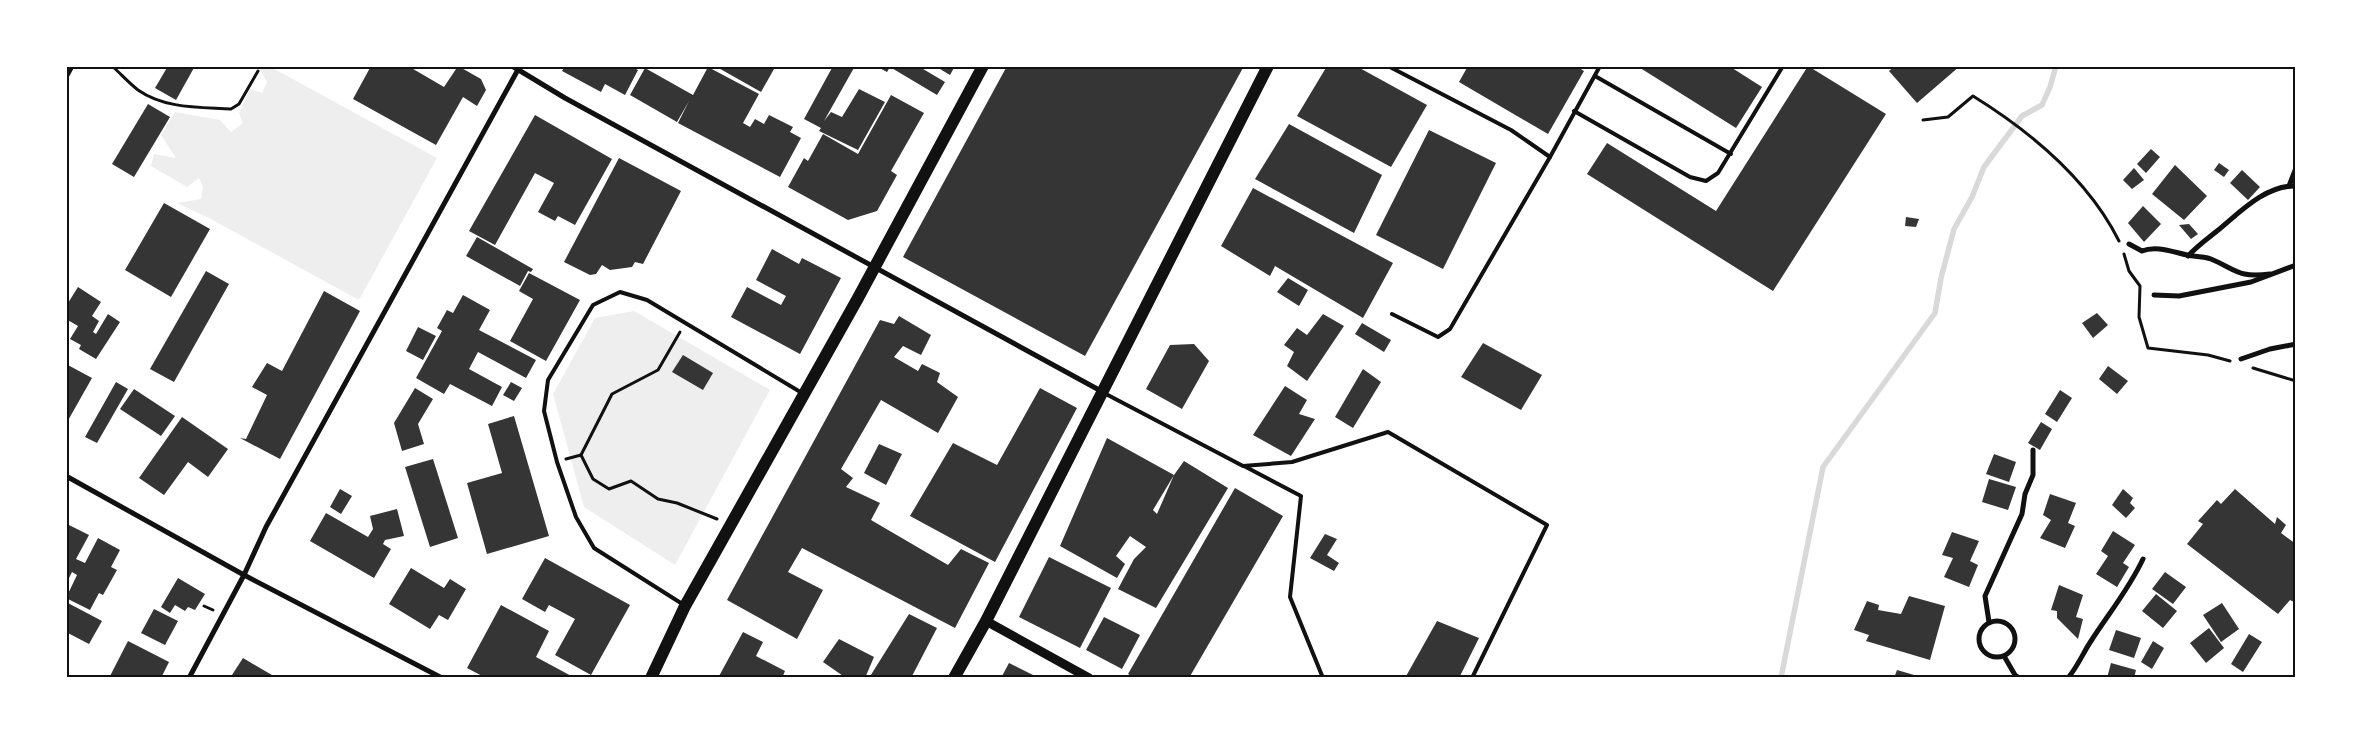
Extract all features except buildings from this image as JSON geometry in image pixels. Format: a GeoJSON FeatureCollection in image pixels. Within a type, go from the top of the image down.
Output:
{"type":"FeatureCollection","features":[{"type":"Feature","properties":{"kind":"main road"},"geometry":{"type":"LineString","coordinates":[[651,678],[685,606],[875,268],[983,66]]}},
{"type":"Feature","properties":{"kind":"main road"},"geometry":{"type":"LineString","coordinates":[[954,678],[986,621],[1268,66]]}},
{"type":"Feature","properties":{"kind":"street"},"geometry":{"type":"LineString","coordinates":[[66,77],[72,66]]}},
{"type":"Feature","properties":{"kind":"street"},"geometry":{"type":"LineString","coordinates":[[512,66],[519,68],[875,268],[1102,392]]}},
{"type":"Feature","properties":{"kind":"street"},"geometry":{"type":"LineString","coordinates":[[188,678],[244,575],[266,527],[519,68]]}},
{"type":"Feature","properties":{"kind":"street"},"geometry":{"type":"LineString","coordinates":[[2289,186],[2296,168]]}},
{"type":"Feature","properties":{"kind":"street"},"geometry":{"type":"LineString","coordinates":[[2188,256],[2234,214],[2264,195],[2289,186],[2296,186]]}},
{"type":"Feature","properties":{"kind":"street"},"geometry":{"type":"LineString","coordinates":[[2129,244],[2142,251],[2150,247],[2188,256],[2208,258],[2244,275],[2270,274]]}},
{"type":"Feature","properties":{"kind":"street"},"geometry":{"type":"LineString","coordinates":[[2154,294],[2178,296],[2251,282],[2296,265]]}},
{"type":"Feature","properties":{"kind":"street"},"geometry":{"type":"LineString","coordinates":[[2241,359],[2270,349],[2296,344]]}},
{"type":"Feature","properties":{"kind":"street"},"geometry":{"type":"LineString","coordinates":[[1989,622],[1986,596],[2022,514],[2025,494],[2033,475],[2033,450]]}},
{"type":"Feature","properties":{"kind":"street"},"geometry":{"type":"LineString","coordinates":[[66,476],[244,575],[442,678]]}},
{"type":"Feature","properties":{"kind":"street"},"geometry":{"type":"LineString","coordinates":[[2068,678],[2132,581],[2143,558]]}},
{"type":"Feature","properties":{"kind":"street"},"geometry":{"type":"LineString","coordinates":[[986,621],[1089,678]]}},
{"type":"Feature","properties":{"kind":"street"},"geometry":{"type":"LineString","coordinates":[[1999,621],[2007,624],[2013,632],[2015,641],[2011,650],[2004,656],[1995,657],[1986,653],[1980,646],[1979,637],[1982,628],[1989,622],[1999,621]]}},
{"type":"Feature","properties":{"kind":"street"},"geometry":{"type":"LineString","coordinates":[[2004,656],[2014,675],[2019,678]]}},
{"type":"Feature","properties":{"kind":"lane"},"geometry":{"type":"LineString","coordinates":[[1388,66],[1511,130],[1550,157]]}},
{"type":"Feature","properties":{"kind":"lane"},"geometry":{"type":"LineString","coordinates":[[1392,314],[1438,337],[1450,329],[1550,157],[1600,66]]}},
{"type":"Feature","properties":{"kind":"lane"},"geometry":{"type":"LineString","coordinates":[[1574,111],[1690,177],[1706,181],[1718,173],[1731,154],[1783,66]]}},
{"type":"Feature","properties":{"kind":"lane"},"geometry":{"type":"LineString","coordinates":[[1595,76],[1731,154]]}},
{"type":"Feature","properties":{"kind":"lane"},"geometry":{"type":"LineString","coordinates":[[685,606],[594,548],[576,517],[557,462],[544,411],[548,380],[593,305],[620,292],[647,300],[804,395]]}},
{"type":"Feature","properties":{"kind":"lane"},"geometry":{"type":"LineString","coordinates":[[1102,392],[1301,496],[1290,596],[1322,678]]}},
{"type":"Feature","properties":{"kind":"lane"},"geometry":{"type":"LineString","coordinates":[[1243,466],[1292,462],[1388,432],[1547,525],[1472,678]]}},
{"type":"Feature","properties":{"kind":"path"},"geometry":{"type":"LineString","coordinates":[[112,66],[138,90],[160,101],[179,106],[231,108],[239,104],[258,71]]}},
{"type":"Feature","properties":{"kind":"path"},"geometry":{"type":"LineString","coordinates":[[1923,120],[1948,117],[1973,96],[2028,135],[2076,177],[2115,232],[2129,271],[2140,286],[2139,317],[2148,348],[2208,355],[2235,362]]}},
{"type":"Feature","properties":{"kind":"path"},"geometry":{"type":"LineString","coordinates":[[557,462],[581,456],[612,394],[658,370],[685,324]]}},
{"type":"Feature","properties":{"kind":"path"},"geometry":{"type":"LineString","coordinates":[[2244,365],[2296,380]]}},
{"type":"Feature","properties":{"kind":"path"},"geometry":{"type":"LineString","coordinates":[[581,456],[593,479],[609,489],[631,481],[658,499],[677,503],[731,524]]}},
{"type":"Feature","properties":{"kind":"shaded area"},"geometry":{"type":"Polygon","coordinates":[[[258,66],[269,66],[437,158],[359,300],[209,218],[177,203],[201,199],[203,187],[199,178],[187,187],[151,166],[154,154],[176,158],[161,135],[175,112],[220,120],[231,132],[243,123],[239,113],[250,89],[262,93],[267,82],[258,66]]]}},
{"type":"Feature","properties":{"kind":"shaded area"},"geometry":{"type":"Polygon","coordinates":[[[634,311],[770,390],[675,565],[584,507],[553,394],[595,318],[634,311]]]}},
{"type":"Feature","properties":{"kind":"waterway"},"geometry":{"type":"LineString","coordinates":[[1781,678],[1823,467],[1935,313],[1941,278],[1954,229],[1972,197],[1984,167],[2022,116],[2042,105],[2056,66]]}}]}
